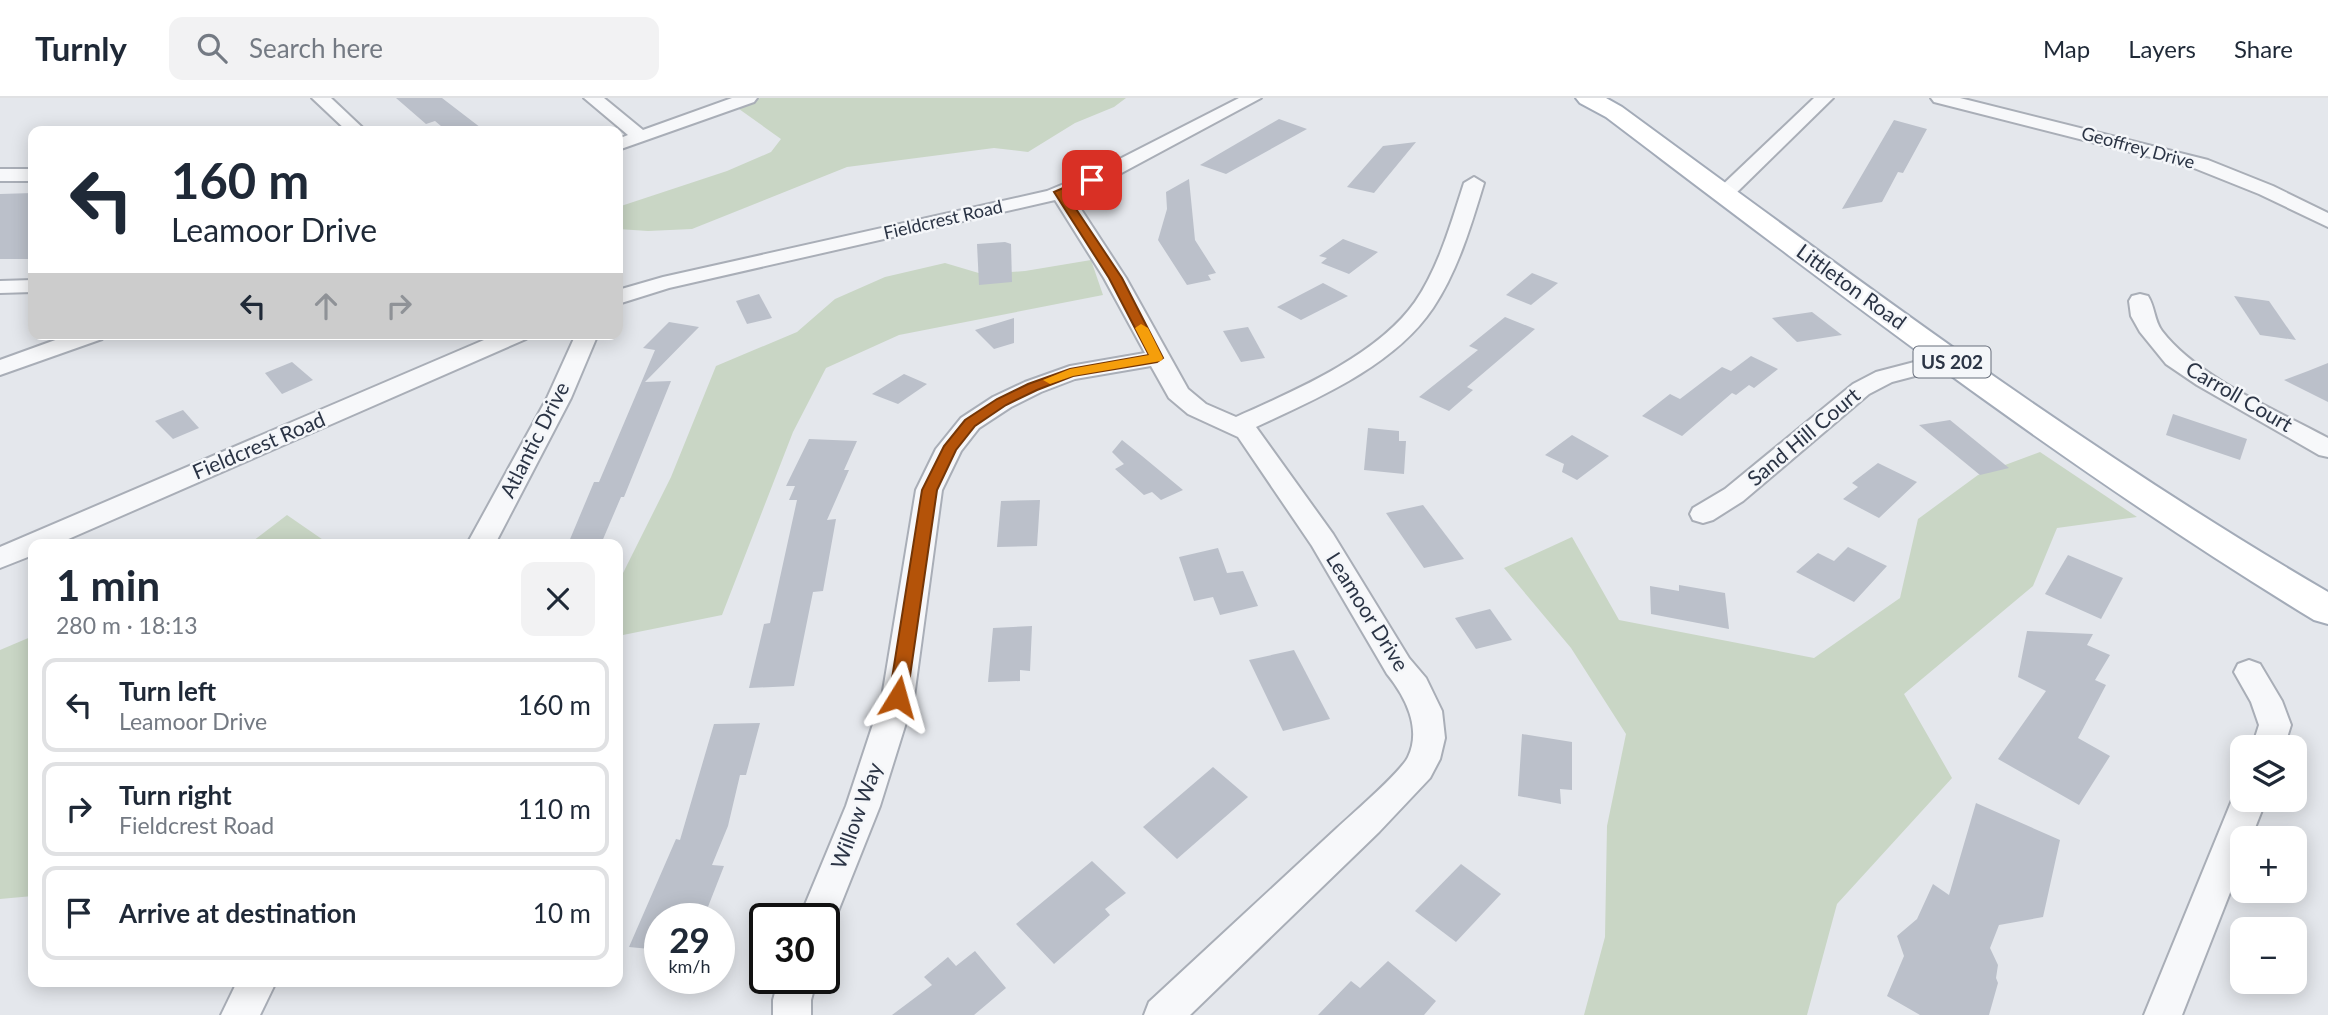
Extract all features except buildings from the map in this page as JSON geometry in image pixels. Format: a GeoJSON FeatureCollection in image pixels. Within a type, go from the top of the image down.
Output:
{"type":"FeatureCollection","features":[{"type":"Feature","properties":{"kind":"main road","name":"Littleton Road"},"geometry":{"type":"LineString","coordinates":[[1588,98],[1614,112],[1949,360],[2122,483],[2328,610]]}},
{"type":"Feature","properties":{"kind":"street"},"geometry":{"type":"LineString","coordinates":[[321,98],[351,126]]}},
{"type":"Feature","properties":{"kind":"street"},"geometry":{"type":"LineString","coordinates":[[593,98],[641,137]]}},
{"type":"Feature","properties":{"kind":"street"},"geometry":{"type":"LineString","coordinates":[[623,143],[748,98]]}},
{"type":"Feature","properties":{"kind":"street","name":"Fieldcrest Road"},"geometry":{"type":"LineString","coordinates":[[623,295],[663,283],[1059,192],[1107,173],[1252,98]]}},
{"type":"Feature","properties":{"kind":"street"},"geometry":{"type":"LineString","coordinates":[[1724,194],[1824,98]]}},
{"type":"Feature","properties":{"kind":"street","name":"Geoffrey Drive"},"geometry":{"type":"LineString","coordinates":[[1940,98],[2201,164],[2266,190],[2328,220]]}},
{"type":"Feature","properties":{"kind":"street"},"geometry":{"type":"LineString","coordinates":[[0,175],[28,175]]}},
{"type":"Feature","properties":{"kind":"street"},"geometry":{"type":"LineString","coordinates":[[1237,426],[1290,402],[1357,363],[1390,341],[1413,319],[1442,270],[1474,183]]}},
{"type":"Feature","properties":{"kind":"street","name":"Leamoor Drive"},"geometry":{"type":"LineString","coordinates":[[1059,192],[1115,278],[1178,393],[1197,409],[1247,432],[1323,541],[1398,666],[1415,687],[1426,710],[1429,738],[1424,759],[1409,778],[1163,1015]]}},
{"type":"Feature","properties":{"kind":"street"},"geometry":{"type":"LineString","coordinates":[[0,287],[28,286]]}},
{"type":"Feature","properties":{"kind":"street","name":"Carroll Court"},"geometry":{"type":"LineString","coordinates":[[2140,301],[2142,316],[2174,359],[2205,380],[2328,449]]}},
{"type":"Feature","properties":{"kind":"street"},"geometry":{"type":"LineString","coordinates":[[0,368],[77,340]]}},
{"type":"Feature","properties":{"kind":"street","name":"Fieldcrest Road"},"geometry":{"type":"LineString","coordinates":[[44,539],[504,340]]}},
{"type":"Feature","properties":{"kind":"street","name":"Atlantic Drive"},"geometry":{"type":"LineString","coordinates":[[484,539],[559,398],[584,340]]}},
{"type":"Feature","properties":{"kind":"street","name":"Willow Way"},"geometry":{"type":"LineString","coordinates":[[824,903],[863,806],[898,697],[929,490],[949,449],[970,423],[1032,387],[1070,373],[1157,358]]}},
{"type":"Feature","properties":{"kind":"street","name":"Sand Hill Court"},"geometry":{"type":"LineString","coordinates":[[1703,514],[1734,495],[1861,389],[1884,377],[1949,360]]}},
{"type":"Feature","properties":{"kind":"street","name":"Fieldcrest Road"},"geometry":{"type":"LineString","coordinates":[[0,558],[28,546]]}},
{"type":"Feature","properties":{"kind":"street"},"geometry":{"type":"LineString","coordinates":[[2249,672],[2266,701],[2275,725],[2272,735]]}},
{"type":"Feature","properties":{"kind":"street"},"geometry":{"type":"LineString","coordinates":[[2163,1015],[2244,812]]}},
{"type":"Feature","properties":{"kind":"street"},"geometry":{"type":"LineString","coordinates":[[240,1015],[254,987]]}},
{"type":"Feature","properties":{"kind":"street"},"geometry":{"type":"LineString","coordinates":[[792,1015],[794,994]]}},
{"type":"Feature","properties":{"kind":"green space"},"geometry":{"type":"Polygon","coordinates":[[[760,98],[1126,98],[1114,107],[1075,123],[1028,152],[994,148],[847,167],[692,229],[623,229],[623,205],[727,171],[771,152],[781,139],[739,109],[760,98]]]}},
{"type":"Feature","properties":{"kind":"green space"},"geometry":{"type":"Polygon","coordinates":[[[1091,260],[1103,295],[899,335],[826,368],[793,432],[722,615],[623,635],[623,573],[671,477],[716,366],[797,332],[835,299],[885,277],[945,263],[982,274],[1025,271],[1091,260]]]}},
{"type":"Feature","properties":{"kind":"green space"},"geometry":{"type":"Polygon","coordinates":[[[2040,452],[2137,517],[2057,528],[2033,586],[1904,694],[1952,778],[1837,904],[1807,1015],[1584,1015],[1605,937],[1607,826],[1626,734],[1571,648],[1504,568],[1572,537],[1619,620],[1814,658],[1900,598],[1918,519],[1978,475],[2040,452]]]}},
{"type":"Feature","properties":{"kind":"green space"},"geometry":{"type":"Polygon","coordinates":[[[287,515],[322,539],[256,539],[287,515]]]}},
{"type":"Feature","properties":{"kind":"green space"},"geometry":{"type":"Polygon","coordinates":[[[28,638],[28,896],[0,899],[0,650],[28,638]]]}},
{"type":"Feature","properties":{"kind":"slow traffic"},"geometry":{"type":"LineString","coordinates":[[1050,380],[1111,364],[1157,358],[1141,328]]}},
{"type":"Feature","properties":{"kind":"route"},"geometry":{"type":"LineString","coordinates":[[898,697],[929,490],[949,449],[970,423],[1032,387],[1070,373],[1157,358],[1115,278],[1080,219],[1059,192],[1092,180]]}}]}
